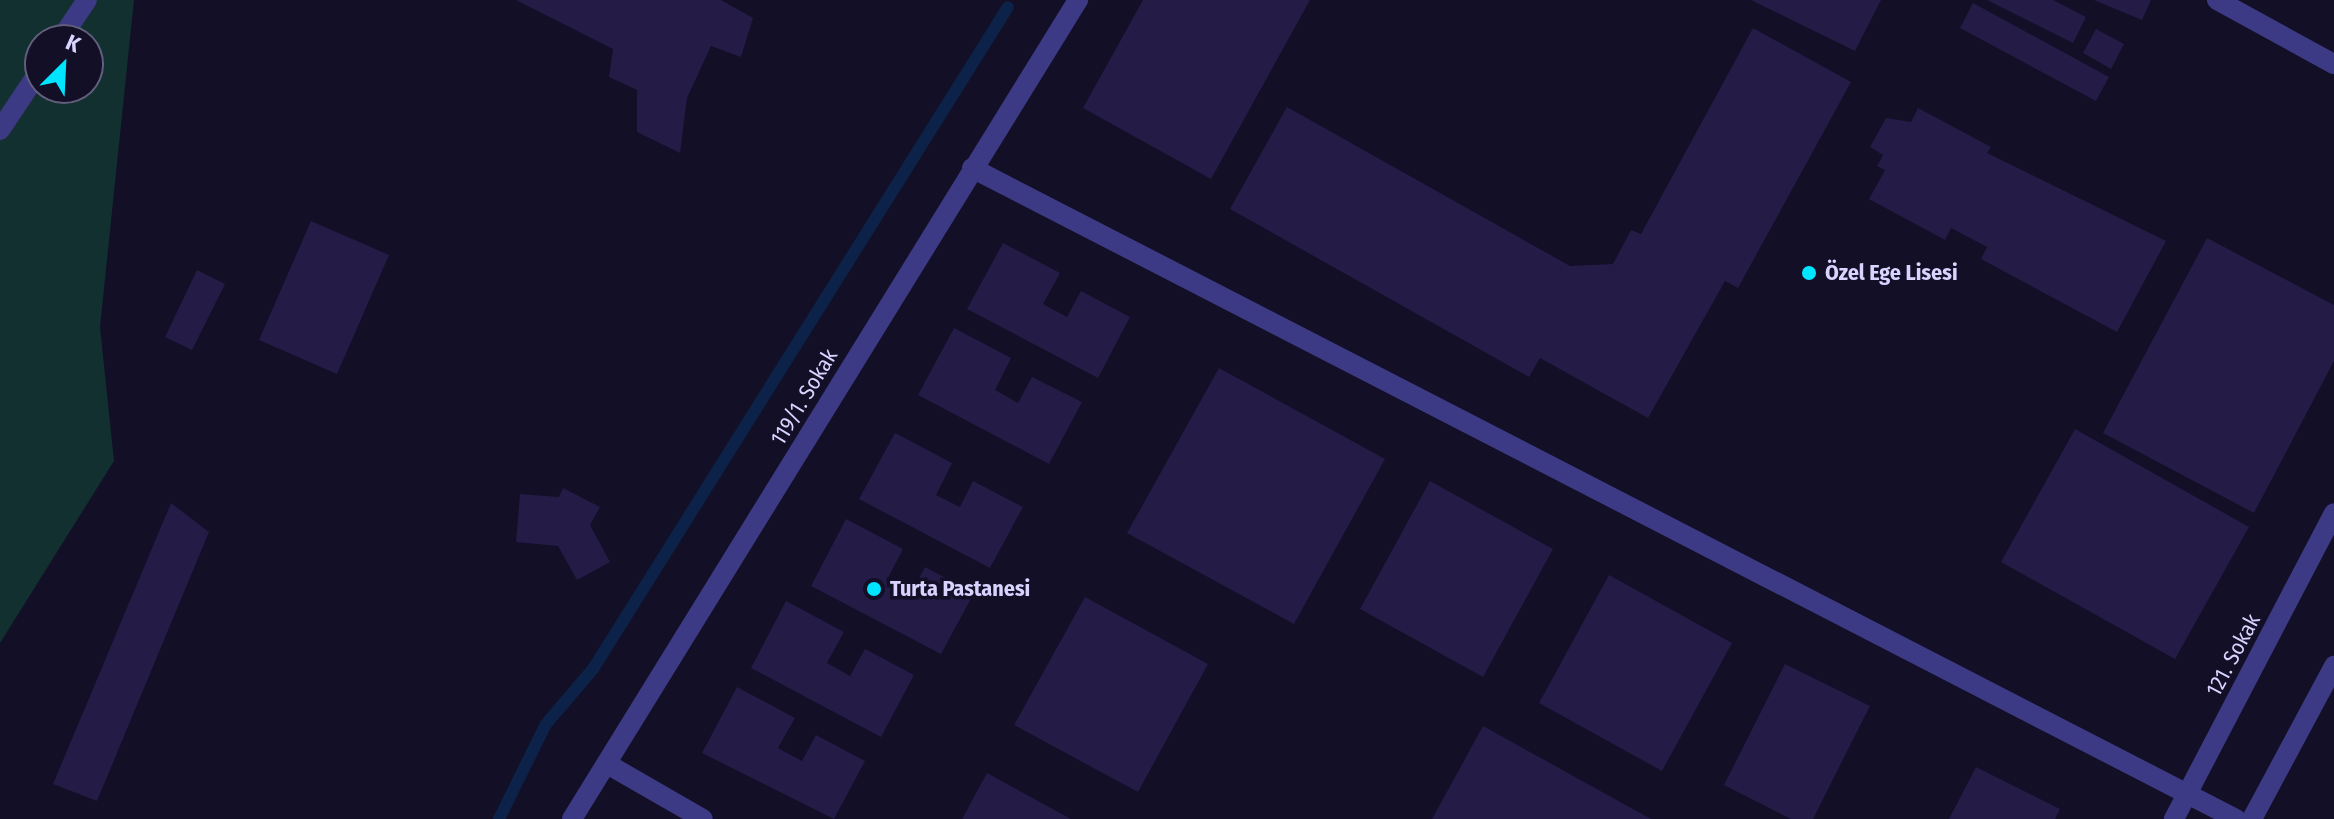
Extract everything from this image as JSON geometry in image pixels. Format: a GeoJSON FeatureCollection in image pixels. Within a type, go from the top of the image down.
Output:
{"type":"FeatureCollection","features":[{"type":"Feature","properties":{"kind":"street"},"geometry":{"type":"LineString","coordinates":[[71,24],[87,0]]}},
{"type":"Feature","properties":{"kind":"street","name":"119/1. Sokak"},"geometry":{"type":"LineString","coordinates":[[572,819],[609,765],[972,168],[1078,0]]}},
{"type":"Feature","properties":{"kind":"street"},"geometry":{"type":"LineString","coordinates":[[2217,0],[2334,64]]}},
{"type":"Feature","properties":{"kind":"street"},"geometry":{"type":"LineString","coordinates":[[0,130],[24,94]]}},
{"type":"Feature","properties":{"kind":"street"},"geometry":{"type":"LineString","coordinates":[[972,168],[2185,798],[2236,819]]}},
{"type":"Feature","properties":{"kind":"street","name":"121. Sokak"},"geometry":{"type":"LineString","coordinates":[[2174,819],[2334,513]]}},
{"type":"Feature","properties":{"kind":"street"},"geometry":{"type":"LineString","coordinates":[[2252,819],[2334,666]]}},
{"type":"Feature","properties":{"kind":"street"},"geometry":{"type":"LineString","coordinates":[[609,765],[703,819]]}},
{"type":"Feature","properties":{"kind":"green space"},"geometry":{"type":"Polygon","coordinates":[[[0,0],[134,0],[100,327],[114,461],[0,643],[0,0]]]}},
{"type":"Feature","properties":{"kind":"building"},"geometry":{"type":"Polygon","coordinates":[[[516,0],[721,0],[753,18],[741,57],[711,46],[687,98],[680,153],[637,132],[637,90],[609,77],[613,49],[516,0]]]}},
{"type":"Feature","properties":{"kind":"building"},"geometry":{"type":"Polygon","coordinates":[[[1143,0],[1310,0],[1211,179],[1083,108],[1143,0]]]}},
{"type":"Feature","properties":{"kind":"building"},"geometry":{"type":"Polygon","coordinates":[[[1751,0],[1881,0],[1855,51],[1751,0]]]}},
{"type":"Feature","properties":{"kind":"building"},"geometry":{"type":"Polygon","coordinates":[[[1987,0],[2053,0],[2086,17],[2073,43],[1987,0]]]}},
{"type":"Feature","properties":{"kind":"building"},"geometry":{"type":"Polygon","coordinates":[[[2094,0],[2151,0],[2142,20],[2094,0]]]}},
{"type":"Feature","properties":{"kind":"building"},"geometry":{"type":"Polygon","coordinates":[[[1973,3],[2109,77],[2096,101],[1960,28],[1973,3]]]}},
{"type":"Feature","properties":{"kind":"building"},"geometry":{"type":"Polygon","coordinates":[[[1753,28],[1851,82],[1738,288],[1725,281],[1648,418],[1540,358],[1529,377],[1230,209],[1287,107],[1570,266],[1613,264],[1631,230],[1641,234],[1753,28]]]}},
{"type":"Feature","properties":{"kind":"building"},"geometry":{"type":"Polygon","coordinates":[[[2096,29],[2124,44],[2111,69],[2083,53],[2096,29]]]}},
{"type":"Feature","properties":{"kind":"building"},"geometry":{"type":"Polygon","coordinates":[[[1918,108],[1991,147],[1987,153],[2166,241],[2117,332],[1981,259],[1987,247],[1951,228],[1945,240],[1869,199],[1885,170],[1877,166],[1883,155],[1870,147],[1886,118],[1911,122],[1918,108]]]}},
{"type":"Feature","properties":{"kind":"building"},"geometry":{"type":"Polygon","coordinates":[[[311,221],[389,255],[337,374],[259,340],[311,221]]]}},
{"type":"Feature","properties":{"kind":"building"},"geometry":{"type":"Polygon","coordinates":[[[2207,238],[2334,305],[2334,361],[2254,513],[2103,433],[2207,238]]]}},
{"type":"Feature","properties":{"kind":"building"},"geometry":{"type":"Polygon","coordinates":[[[1003,243],[1060,273],[1043,304],[1067,317],[1081,291],[1130,317],[1098,378],[967,309],[1003,243]]]}},
{"type":"Feature","properties":{"kind":"building"},"geometry":{"type":"Polygon","coordinates":[[[197,270],[225,284],[192,350],[165,337],[197,270]]]}},
{"type":"Feature","properties":{"kind":"building"},"geometry":{"type":"Polygon","coordinates":[[[954,328],[1011,358],[995,390],[1018,403],[1032,377],[1082,402],[1049,464],[918,395],[954,328]]]}},
{"type":"Feature","properties":{"kind":"building"},"geometry":{"type":"Polygon","coordinates":[[[1219,368],[1385,459],[1294,624],[1127,533],[1219,368]]]}},
{"type":"Feature","properties":{"kind":"building"},"geometry":{"type":"Polygon","coordinates":[[[2075,429],[2249,527],[2175,659],[2001,562],[2075,429]]]}},
{"type":"Feature","properties":{"kind":"building"},"geometry":{"type":"Polygon","coordinates":[[[895,433],[952,463],[936,495],[960,507],[973,481],[1023,507],[990,568],[859,499],[895,433]]]}},
{"type":"Feature","properties":{"kind":"building"},"geometry":{"type":"Polygon","coordinates":[[[1430,481],[1553,549],[1483,677],[1360,609],[1430,481]]]}},
{"type":"Feature","properties":{"kind":"building"},"geometry":{"type":"Polygon","coordinates":[[[563,488],[600,507],[590,525],[610,562],[577,580],[558,546],[516,542],[520,494],[559,497],[563,488]]]}},
{"type":"Feature","properties":{"kind":"building"},"geometry":{"type":"Polygon","coordinates":[[[171,503],[209,532],[97,801],[53,784],[171,503]]]}},
{"type":"Feature","properties":{"kind":"building"},"geometry":{"type":"Polygon","coordinates":[[[846,519],[903,549],[887,580],[911,593],[925,567],[974,593],[941,654],[811,586],[846,519]]]}},
{"type":"Feature","properties":{"kind":"building"},"geometry":{"type":"Polygon","coordinates":[[[1609,575],[1732,643],[1662,771],[1539,703],[1609,575]]]}},
{"type":"Feature","properties":{"kind":"building"},"geometry":{"type":"Polygon","coordinates":[[[1085,597],[1208,664],[1138,792],[1014,725],[1085,597]]]}},
{"type":"Feature","properties":{"kind":"building"},"geometry":{"type":"Polygon","coordinates":[[[786,601],[844,632],[827,663],[850,676],[865,649],[914,675],[881,737],[751,668],[786,601]]]}},
{"type":"Feature","properties":{"kind":"building"},"geometry":{"type":"Polygon","coordinates":[[[1785,664],[1870,706],[1813,819],[1791,819],[1724,785],[1785,664]]]}},
{"type":"Feature","properties":{"kind":"building"},"geometry":{"type":"Polygon","coordinates":[[[737,687],[795,718],[778,748],[802,761],[816,735],[865,761],[834,819],[702,753],[737,687]]]}},
{"type":"Feature","properties":{"kind":"building"},"geometry":{"type":"Polygon","coordinates":[[[1483,726],[1651,819],[1432,819],[1483,726]]]}},
{"type":"Feature","properties":{"kind":"building"},"geometry":{"type":"Polygon","coordinates":[[[1976,767],[2060,809],[2055,819],[1949,819],[1976,767]]]}},
{"type":"Feature","properties":{"kind":"building"},"geometry":{"type":"Polygon","coordinates":[[[987,773],[1071,819],[962,819],[987,773]]]}},
{"type":"Feature","properties":{"kind":"waterway"},"geometry":{"type":"LineString","coordinates":[[499,819],[546,724],[593,669],[1008,7]]}},
{"type":"Feature","properties":{"kind":"place","name":"Özel Ege Lisesi"},"geometry":{"type":"Point","coordinates":[1809,273]}},
{"type":"Feature","properties":{"kind":"place","name":"Turta Pastanesi"},"geometry":{"type":"Point","coordinates":[874,589]}}]}
